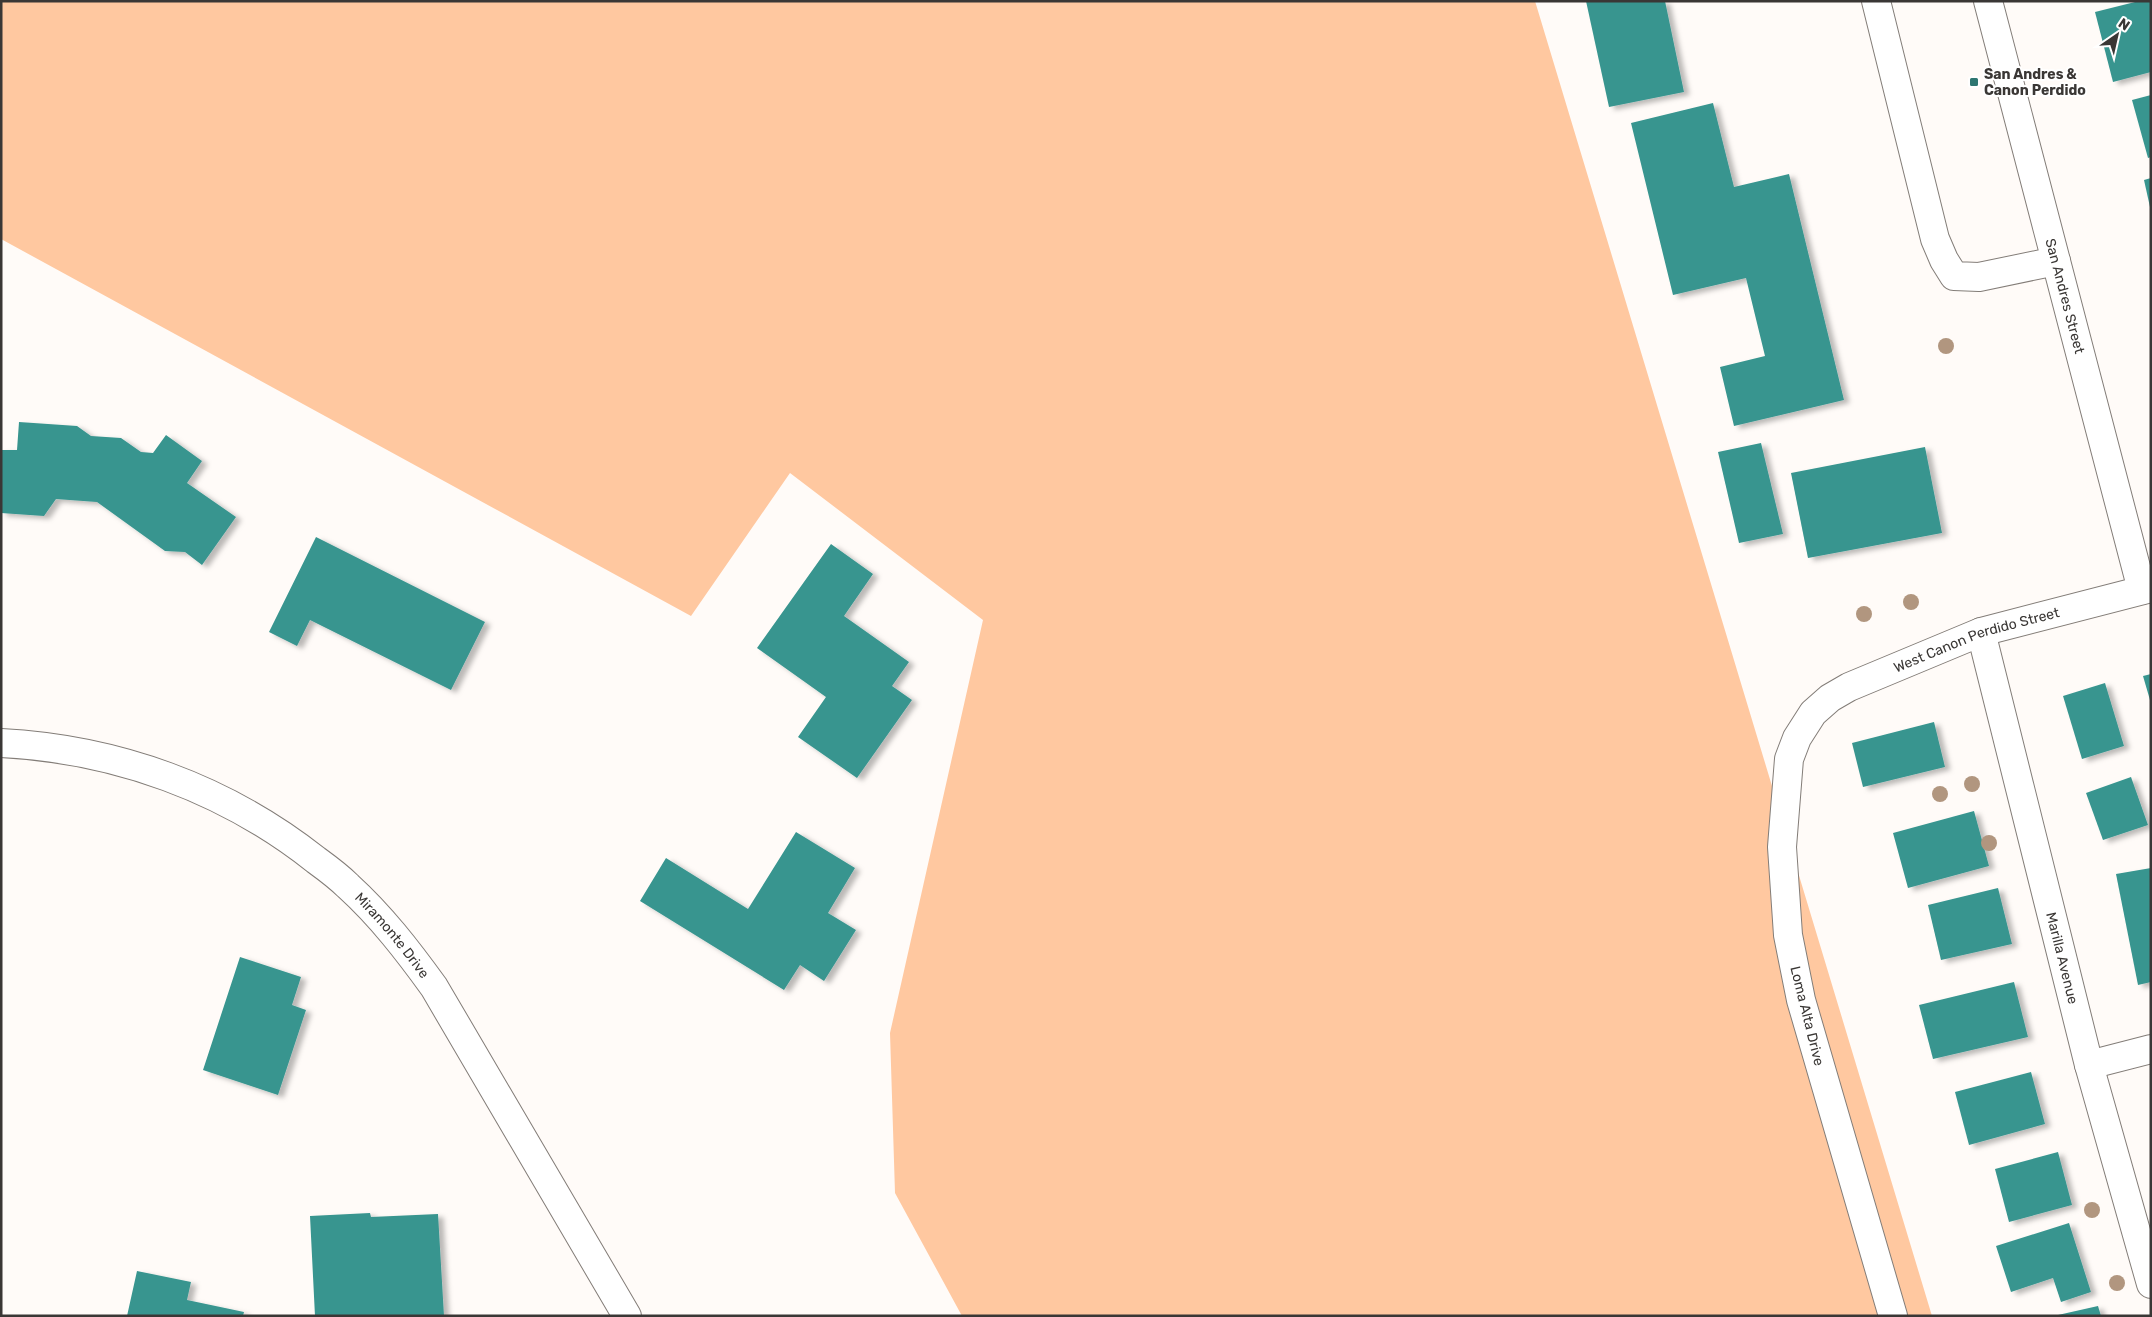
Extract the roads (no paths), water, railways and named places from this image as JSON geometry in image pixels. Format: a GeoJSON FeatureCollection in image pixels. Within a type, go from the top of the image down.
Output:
{"type":"FeatureCollection","features":[{"type":"Feature","properties":{"kind":"street"},"geometry":{"type":"LineString","coordinates":[[1876,1],[1935,239],[1944,260],[1954,276],[1979,277],[2056,261]]}},
{"type":"Feature","properties":{"kind":"street","name":"San Andres Street"},"geometry":{"type":"LineString","coordinates":[[1988,1],[2056,261],[2147,589]]}},
{"type":"Feature","properties":{"kind":"street","name":"West Canon Perdido Street"},"geometry":{"type":"LineString","coordinates":[[1813,714],[1830,698],[1849,687],[1981,632],[2147,589]]}},
{"type":"Feature","properties":{"kind":"street","name":"Marilla Avenue"},"geometry":{"type":"LineString","coordinates":[[1981,632],[2089,1065],[2151,1284]]}},
{"type":"Feature","properties":{"kind":"street","name":"Loma Alta Drive"},"geometry":{"type":"LineString","coordinates":[[1813,714],[1797,738],[1790,759],[1782,848],[1788,935],[1801,1000],[1893,1316]]}},
{"type":"Feature","properties":{"kind":"street","name":"Miramonte Drive"},"geometry":{"type":"LineString","coordinates":[[1,743],[35,744],[92,753],[164,774],[223,800],[288,838],[348,885],[400,940],[434,987],[627,1316]]}},
{"type":"Feature","properties":{"kind":"street"},"geometry":{"type":"LineString","coordinates":[[2089,1065],[2151,1049]]}},
{"type":"Feature","properties":{"kind":"place","name":"San Andres & Canon Perdido"},"geometry":{"type":"Point","coordinates":[1974,82]}}]}
